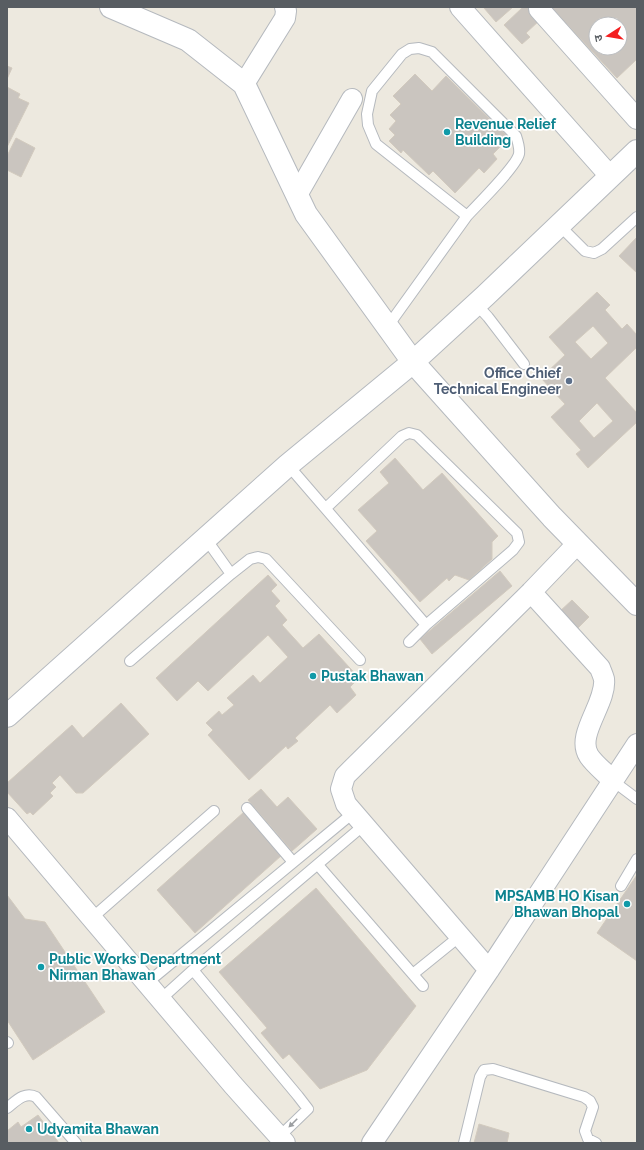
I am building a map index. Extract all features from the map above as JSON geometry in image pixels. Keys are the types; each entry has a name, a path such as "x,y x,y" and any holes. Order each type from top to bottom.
{"street":[{"path":"111,7 188,40 244,84 306,214 413,362 552,517 637,604"},
{"path":"244,84 285,18 285,7"},
{"path":"460,7 610,176"},
{"path":"539,9 637,119"},
{"path":"297,195 352,99"},
{"path":"7,716 288,465 413,362 637,151"},
{"path":"490,970 346,804 342,789 345,776 531,592 578,543"},
{"path":"531,592 600,668 604,680 602,692 586,738 586,748 589,756 613,781"},
{"path":"372,1143 490,970 637,744"},
{"path":"7,818 233,1085 282,1140"}],"lane":[{"path":"388,326 467,216 513,166 519,155 519,144 516,136 432,52 419,48 410,49 402,54 372,91 367,114 368,125 376,144 467,216"},
{"path":"559,225 585,251 594,253 602,249 637,217"},
{"path":"476,304 488,317 524,364"},
{"path":"326,508 402,436 410,433 417,435 517,533 519,542 513,550 426,625 409,642"},
{"path":"288,465 426,625"},
{"path":"206,539 231,574"},
{"path":"130,661 231,574 250,560 258,557 266,559 360,660"},
{"path":"613,781 637,799"},
{"path":"247,808 293,862"},
{"path":"92,918 214,812"},
{"path":"147,983 293,862 359,819"},
{"path":"161,999 318,864 359,819"},
{"path":"621,886 637,859"},
{"path":"318,864 423,986"},
{"path":"413,974 460,936"},
{"path":"193,970 308,1109 282,1140"},
{"path":"464,1143 480,1077 484,1070 493,1069 584,1097 590,1101 593,1107 585,1131 579,1143"},
{"path":"7,1108 24,1095 36,1096 76,1143"},
{"path":"585,1131 588,1139 596,1143"}],"building":[{"path":"513,7 496,22 484,8"},
{"path":"523,7 530,7 541,19 526,33 530,37 522,44 504,25"},
{"path":"551,7 637,7 637,59 617,78 597,56 628,56 628,16 588,16 588,47"},
{"path":"7,66 12,68 7,79"},
{"name":"Revenue Relief Building","path":"415,74 432,91 446,76 509,138 493,154 497,159 484,173 479,168 455,193 433,171 429,175 403,150 401,153 389,141 395,135 389,129 396,121 390,115 401,104 393,96"},
{"path":"7,87 20,94 18,98 29,103 7,147"},
{"path":"16,138 35,148 21,177 7,170 7,156"},
{"path":"637,237 637,273 619,256"},
{"path":"597,292 610,305 605,310 622,329 627,324 637,335 637,347 605,378 637,413 637,422 588,468 576,454 581,450 551,417 565,404 541,378 565,355 549,337","holes":["593,326 608,343 591,359 575,342","597,403 613,421 594,438 579,421"]},
{"path":"395,458 423,490 442,473 498,536 492,542 492,559 469,580 455,575 449,581 447,578 420,602 366,541 377,531 358,510 389,483 380,472"},
{"path":"500,571 512,586 432,654 420,639"},
{"name":"Pustak Bhawan","path":"268,575 277,585 271,591 280,601 275,606 287,620 282,625 303,648 319,634 359,678 350,687 356,695 337,713 330,705 295,738 298,741 288,749 286,746 249,780 208,735 213,730 206,723 219,711 222,715 234,705 227,698 253,675 260,683 288,657 268,635 208,691 198,681 177,701 156,678"},
{"path":"572,600 589,617 575,631 558,613"},
{"path":"121,703 149,734 83,793 76,793 60,775 52,783 56,787 50,793 53,796 33,815 30,812 27,814 7,792 7,783 72,725 83,738"},
{"path":"261,789 277,807 288,797 317,829 292,851 248,800"},
{"path":"244,812 282,855 195,933 157,890"},
{"name":"MPSAMB HO Kisan Bhawan Bhopal","path":"637,875 637,961 597,933"},
{"path":"316,888 416,1006 367,1070 320,1089 289,1054 283,1059 261,1033 267,1028 219,972"},
{"name":"Public Works Department Nirman Bhawan","path":"7,895 25,919 45,922 105,1012 33,1060 7,1020"},
{"name":"Udyamita Bhawan","path":"38,1115 59,1143 7,1143 7,1131 18,1122 21,1127"},
{"path":"479,1124 509,1133 507,1143 474,1143"}],"place":[{"name":"Revenue Relief Building","path":"447,132"},
{"name":"Office Chief Technical Engineer","path":"569,381"},
{"name":"Pustak Bhawan","path":"313,676"},
{"name":"MPSAMB HO Kisan Bhawan Bhopal","path":"627,904"},
{"name":"Public Works Department Nirman Bhawan","path":"41,967"},
{"name":"Udyamita Bhawan","path":"29,1129"}]}
